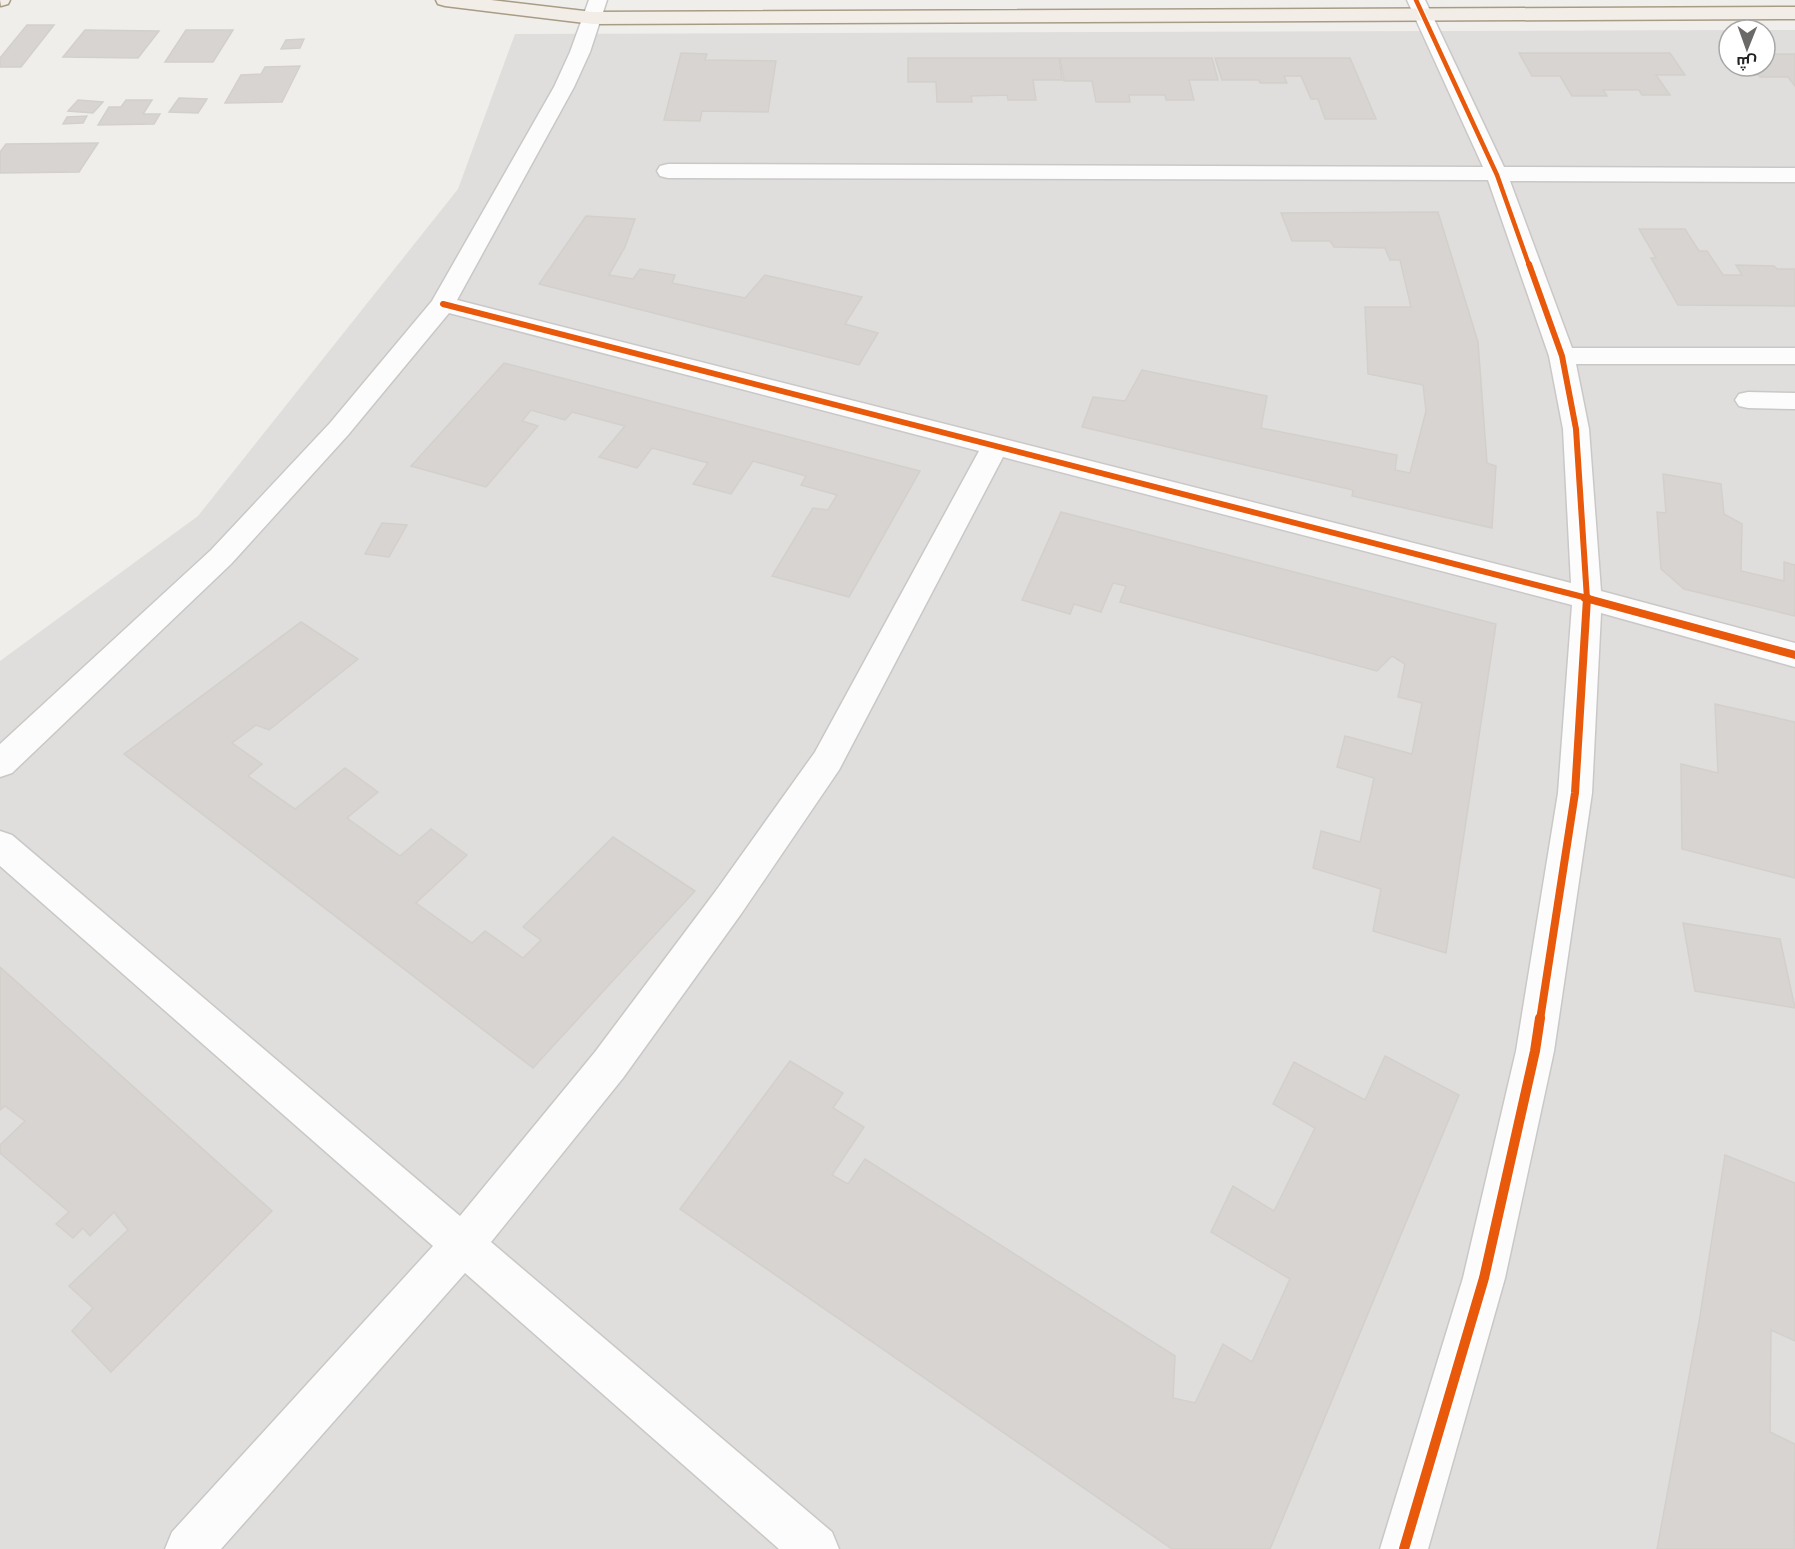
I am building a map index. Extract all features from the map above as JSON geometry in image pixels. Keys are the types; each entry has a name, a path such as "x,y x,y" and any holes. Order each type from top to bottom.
{"main road":[{"path":"445,0 595,9 1420,7 1795,13"}],"street":[{"path":"1404,1549 1484,1278 1535,1051 1575,793 1587,598 1576,429 1562,356 1497,175 1420,7"},
{"path":"0,764 221,557 339,429 443,304 564,87 595,9"},
{"path":"668,171 1795,175"},
{"path":"443,304 1587,598 1795,655"},
{"path":"1562,356 1795,356"},
{"path":"1748,400 1795,401"},
{"path":"189,1549 462,1245 609,1065 728,903 827,761 995,446"},
{"path":"0,845 815,1549"}],"shaded area":[{"path":"1717,30 1717,78 1777,78 1777,30 1795,30 1795,1549 0,1549 0,661 198,516 458,189 515,34"}],"building":[{"path":"27,25 54,25 21,67 0,67 0,58"},
{"path":"85,30 159,31 138,58 63,57"},
{"path":"186,30 233,30 213,62 165,62"},
{"path":"304,39 300,48 281,49 286,40"},
{"path":"681,53 707,54 705,60 776,61 768,112 702,111 700,121 664,120"},
{"path":"1519,53 1670,53 1685,75 1656,75 1670,95 1642,95 1639,90 1603,90 1607,96 1572,96 1560,76 1532,76"},
{"path":"1777,54 1795,54 1795,86 1788,77 1777,77"},
{"path":"908,58 1059,58 1062,80 1033,80 1036,100 1008,100 1007,95 971,96 972,102 937,102 936,82 908,82"},
{"path":"1060,58 1212,58 1218,80 1189,80 1194,100 1166,100 1165,95 1129,95 1130,102 1096,102 1092,81 1064,81"},
{"path":"1215,58 1350,58 1376,119 1325,119 1318,99 1311,99 1301,76 1284,76 1287,83 1222,80"},
{"path":"300,66 282,102 225,103 241,75 261,74 265,67"},
{"path":"179,98 207,99 198,113 169,112"},
{"path":"78,100 103,102 93,113 68,111"},
{"path":"126,100 152,100 143,114 160,114 154,124 98,125 109,107 121,107"},
{"path":"87,116 83,123 63,124 67,117"},
{"path":"98,143 79,172 0,173 0,152 6,144"},
{"path":"1438,212 1478,342 1487,463 1496,466 1492,528 1352,496 1353,490 1082,427 1093,397 1125,401 1142,370 1267,396 1261,428 1397,455 1395,470 1410,473 1426,411 1423,385 1368,374 1365,307 1411,307 1400,260 1390,260 1385,248 1334,247 1330,241 1292,241 1281,213"},
{"path":"586,216 635,219 625,247 609,275 633,279 640,269 675,275 672,283 745,298 765,275 862,297 845,324 878,333 859,365 539,284"},
{"path":"1639,229 1685,229 1699,251 1707,251 1723,275 1742,275 1736,265 1795,269 1795,306 1678,305 1651,258 1656,258"},
{"path":"504,363 920,471 849,597 772,576 813,508 828,510 837,495 801,485 806,476 753,461 731,494 693,484 708,463 652,448 637,468 599,457 625,426 572,412 565,420 531,410 522,421 538,426 486,487 411,466"},
{"path":"1663,474 1721,484 1724,514 1742,524 1741,571 1784,581 1784,562 1795,565 1795,616 1684,589 1661,569 1657,512 1666,513"},
{"path":"1061,512 1496,624 1446,953 1373,931 1381,889 1313,868 1321,831 1360,842 1374,778 1337,767 1345,736 1412,754 1422,703 1398,697 1405,664 1392,656 1377,671 1120,602 1126,586 1113,583 1101,612 1074,604 1070,614 1022,600"},
{"path":"382,523 407,525 389,557 365,554"},
{"path":"301,622 358,659 269,730 256,725 232,743 262,764 248,776 295,809 345,768 378,792 347,818 400,856 431,829 467,855 416,903 472,943 485,931 523,958 541,940 523,927 613,837 695,891 533,1068 124,754"},
{"path":"1715,704 1795,722 1795,878 1682,849 1681,764 1718,773"},
{"path":"1683,923 1780,939 1795,1008 1695,991"},
{"path":"0,967 272,1211 111,1372 72,1331 93,1308 69,1286 128,1230 114,1212 90,1236 83,1228 73,1238 56,1224 69,1212 0,1153 0,1145 25,1121 5,1106 0,1110"},
{"path":"1385,1056 1459,1095 1270,1549 1172,1549 680,1209 790,1061 843,1093 833,1108 864,1127 832,1175 848,1184 865,1159 1175,1356 1173,1398 1195,1403 1223,1344 1252,1362 1290,1279 1211,1232 1233,1186 1274,1211 1315,1128 1273,1104 1294,1062 1365,1100"},
{"path":"1725,1155 1795,1183 1795,1341 1771,1330 1770,1432 1795,1444 1794,1549 1657,1549 1699,1322"}],"cycle path":[{"path":"1404,1549 1484,1278 1535,1051 1575,793 1587,598 1576,429 1562,356 1497,175 1416,0"},
{"path":"443,304 1587,598 1795,655"}]}
